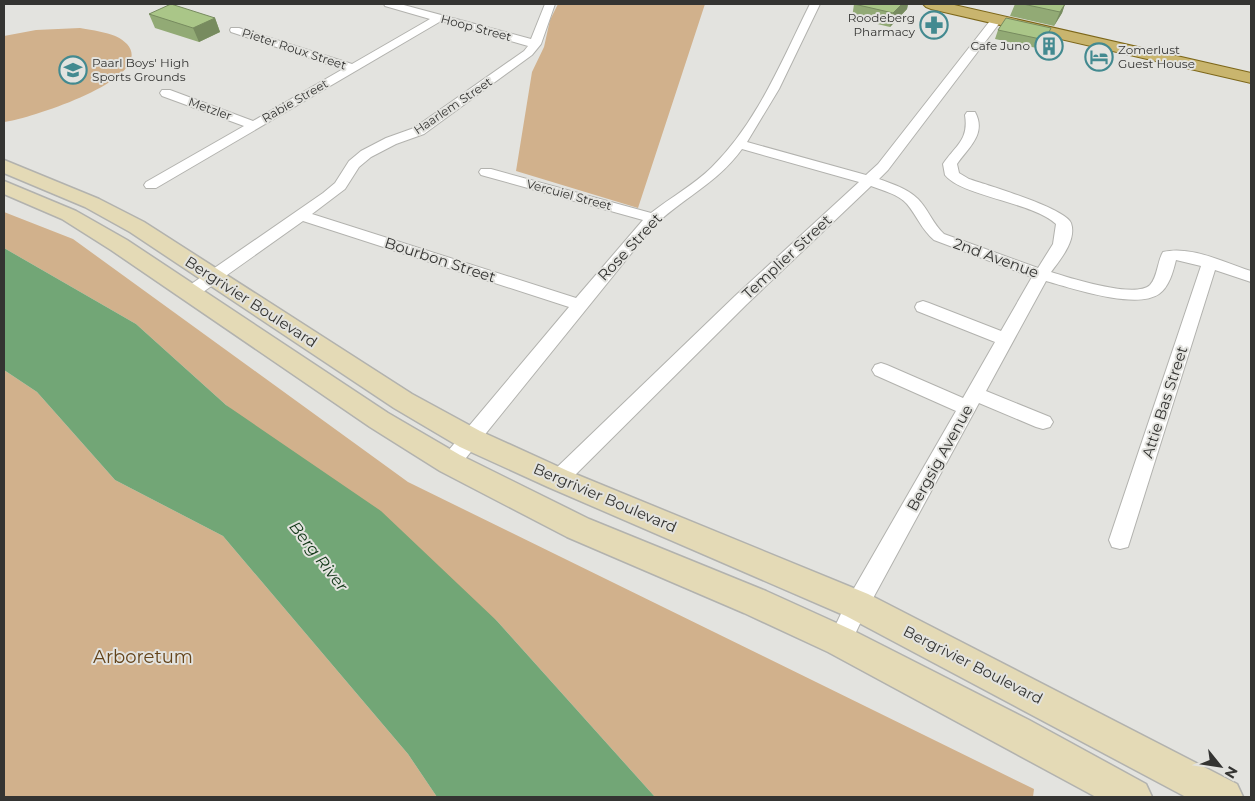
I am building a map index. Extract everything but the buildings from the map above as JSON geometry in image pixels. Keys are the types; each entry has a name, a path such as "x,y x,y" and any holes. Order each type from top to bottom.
{"main road":[{"path":"931,4 993,16 1251,78"}],"street":[{"name":"Hoop Street","path":"389,4 535,44"},
{"name":"Haarlem Street","path":"190,293 214,278 340,186 354,164 366,154 390,141 419,131 516,63 535,44 550,4"},
{"name":"Rose Street","path":"450,463 653,218 701,185 720,167 760,113 778,82 816,4"},
{"name":"Templier Street","path":"558,479 741,300 869,180 897,150 993,16"},
{"name":"Rabie Street","path":"151,185 439,18"},
{"name":"Pieter Roux Street","path":"235,30 353,68"},
{"name":"Metzler","path":"166,93 253,125"},
{"path":"971,115 974,133 969,142 954,157 950,164 952,175 964,182 1046,211 1060,218 1063,224 1063,236 1056,254 1042,276"},
{"name":"2nd Avenue","path":"738,144 869,180 902,193 913,202 939,237 1042,276 1132,295 1149,293 1159,286 1169,256 1181,254 1251,277"},
{"name":"Bergrivier Boulevard","path":"4,166 66,192 130,223 403,401 470,439 558,479 858,605 1224,797"},
{"name":"Vercuiel Street","path":"486,172 653,218"},
{"name":"Bergrivier Boulevard","path":"4,187 69,215 119,245 379,420 450,463 578,528 755,602 840,641 1016,733 1133,797"},
{"name":"Bourbon Street","path":"301,215 579,305"},
{"name":"Attie Bas Street","path":"1120,540 1209,264"},
{"name":"Bergsig Avenue","path":"840,641 858,605 1042,276"},
{"path":"923,307 1006,340"},
{"path":"881,370 972,401 1043,422"}],"green space":[{"path":"558,4 705,4 638,208 516,171 532,72 544,47 550,20"},
{"path":"80,28 111,34 127,44 131,57 124,71 107,84 60,106 17,120 4,122 4,36 36,30"},
{"path":"4,212 73,239 408,482 1034,789 1033,797 655,797 497,621 226,405 136,324 4,248"},
{"name":"Arboretum","path":"4,370 37,392 115,480 223,536 408,754 437,797 4,797"}],"water":[{"name":"Berg River","path":"4,248 136,324 226,405 381,511 497,621 655,797 437,797 408,754 223,536 115,480 37,392 4,370"}],"place":[{"name":"Roodeberg Pharmacy","path":"934,25"},
{"name":"Cafe Juno","path":"1049,46"},
{"name":"Zomerlust Guest House","path":"1099,57"},
{"name":"Paarl Boys' High Sports Grounds","path":"73,70"}]}
